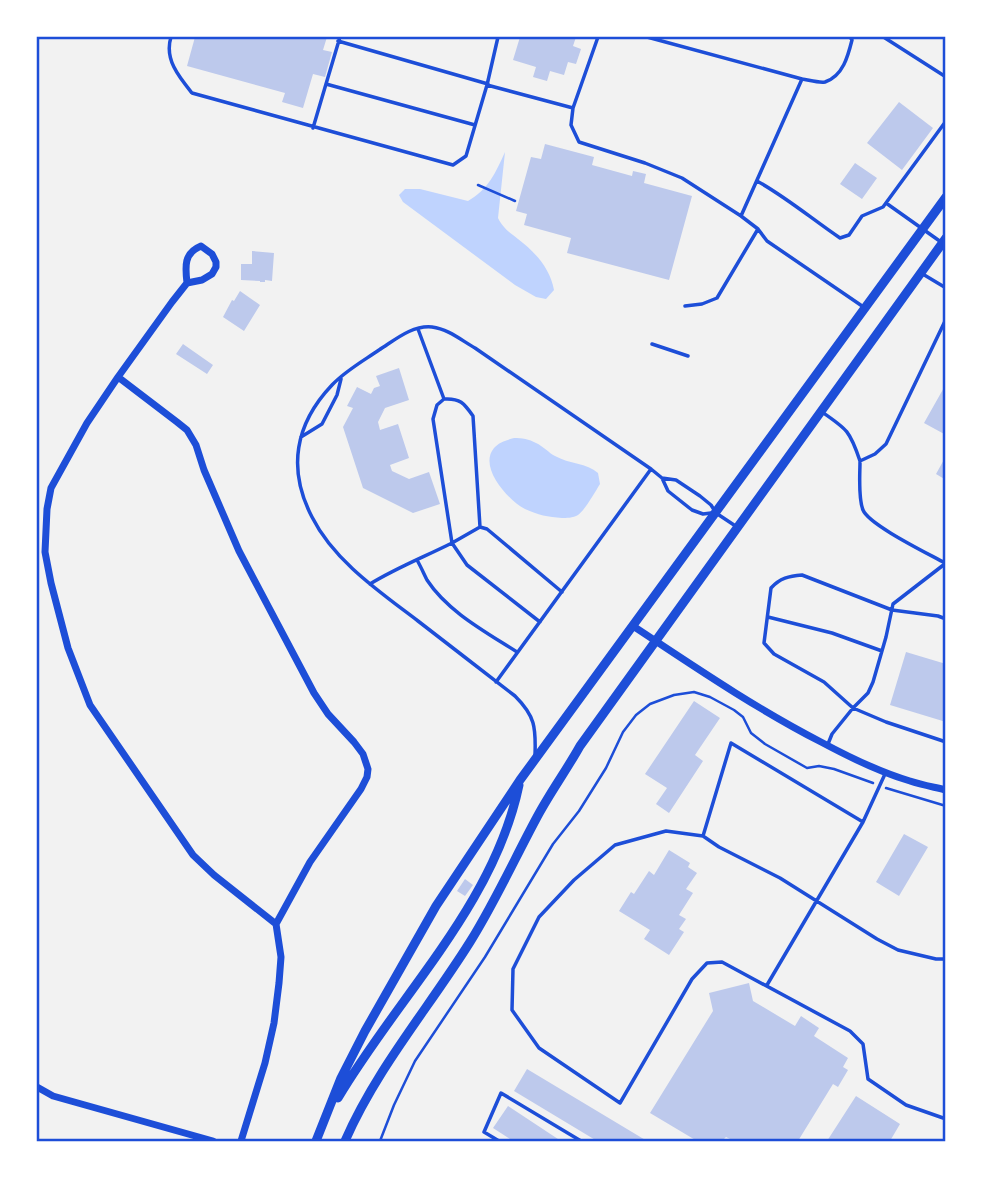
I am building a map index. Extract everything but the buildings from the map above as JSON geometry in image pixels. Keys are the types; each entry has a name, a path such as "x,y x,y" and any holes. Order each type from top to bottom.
{"street":[{"path":"316,1141 341,1078 365,1031 436,906 520,780 946,197"},
{"path":"345,1141 379,1076 494,903 535,820 580,746 944,241"},
{"path":"187,283 188,254 201,246 212,254 216,267 208,277 187,283 87,423 51,488 45,552 68,648 90,705 193,855 276,924"},
{"path":"118,377 177,422 192,438 239,551 269,609 314,693 328,714 363,754 368,769 361,789 310,862 276,924 281,957 274,1023 265,1063 241,1141"},
{"path":"633,626 752,704 827,745 908,781 946,790"},
{"path":"326,1119 357,1067 475,895 503,840 520,780"},
{"path":"37,1087 53,1096 214,1141"}],"lane":[{"path":"171,37 168,45 173,69 192,93 453,165 466,156 498,37"},
{"path":"598,37 573,107 571,125 579,142 682,178 741,216 758,229 767,241 865,309"},
{"path":"647,37 802,79 823,82 836,75 847,60 852,40 850,37"},
{"path":"885,38 946,78"},
{"path":"313,128 339,39 487,85 573,107"},
{"path":"741,216 802,79"},
{"path":"326,84 475,125"},
{"path":"757,181 780,194 840,238 849,235 862,216 883,207 946,121"},
{"path":"886,203 944,241"},
{"path":"685,306 702,304 717,298 758,229"},
{"path":"922,273 946,288"},
{"path":"860,461 875,454 886,444 946,319"},
{"path":"534,760 536,732 526,707 370,584 333,549 312,519 300,489 296,457 302,431 315,407 341,377 404,334 418,328 431,327 446,331 475,348 651,469 662,478 668,491 692,510 703,514 716,513"},
{"path":"418,328 444,399"},
{"path":"652,344 688,356"},
{"path":"301,437 322,424 337,395 341,377"},
{"path":"480,527 473,416 465,405 454,398 444,399 437,405 433,419 452,543 467,565 540,622"},
{"path":"822,412 849,433 860,461 862,508 867,517 912,546 946,563 893,604 868,694 832,734 827,745"},
{"path":"496,682 651,469"},
{"path":"662,478 676,480 738,528"},
{"path":"370,584 480,527 487,529 562,592"},
{"path":"417,560 428,581 447,603 517,653"},
{"path":"946,619 892,610 802,575 788,576 771,588 764,643 774,654 824,682 853,708 886,722 946,741"},
{"path":"768,617 832,633 882,651"},
{"path":"703,836 731,743 863,822"},
{"path":"767,985 863,822 886,772"},
{"path":"946,959 898,950 780,878 703,836 666,831 615,845 574,880 539,917 513,970 512,1010 539,1048 620,1103 692,979 706,963 722,962 850,1031 863,1044 868,1079 906,1105 946,1119"},
{"path":"499,1141 484,1132 501,1093 581,1141"}],"path":[{"path":"478,185 515,201"},
{"path":"380,1141 415,1061 485,957 553,844 592,791 623,732 636,715 650,704 674,695 694,692 710,697 743,717 751,733 765,744 807,768 818,766 834,769 946,806"}],"water":[{"path":"505,152 498,218 504,227 541,261 554,290 546,299 536,297 515,285 403,202 399,195 405,189 420,189 468,201 486,186"},
{"path":"514,438 539,444 560,459 589,467 598,473 600,484 578,515 562,518 534,513 518,505 504,491 492,473 490,456 498,444"}]}
